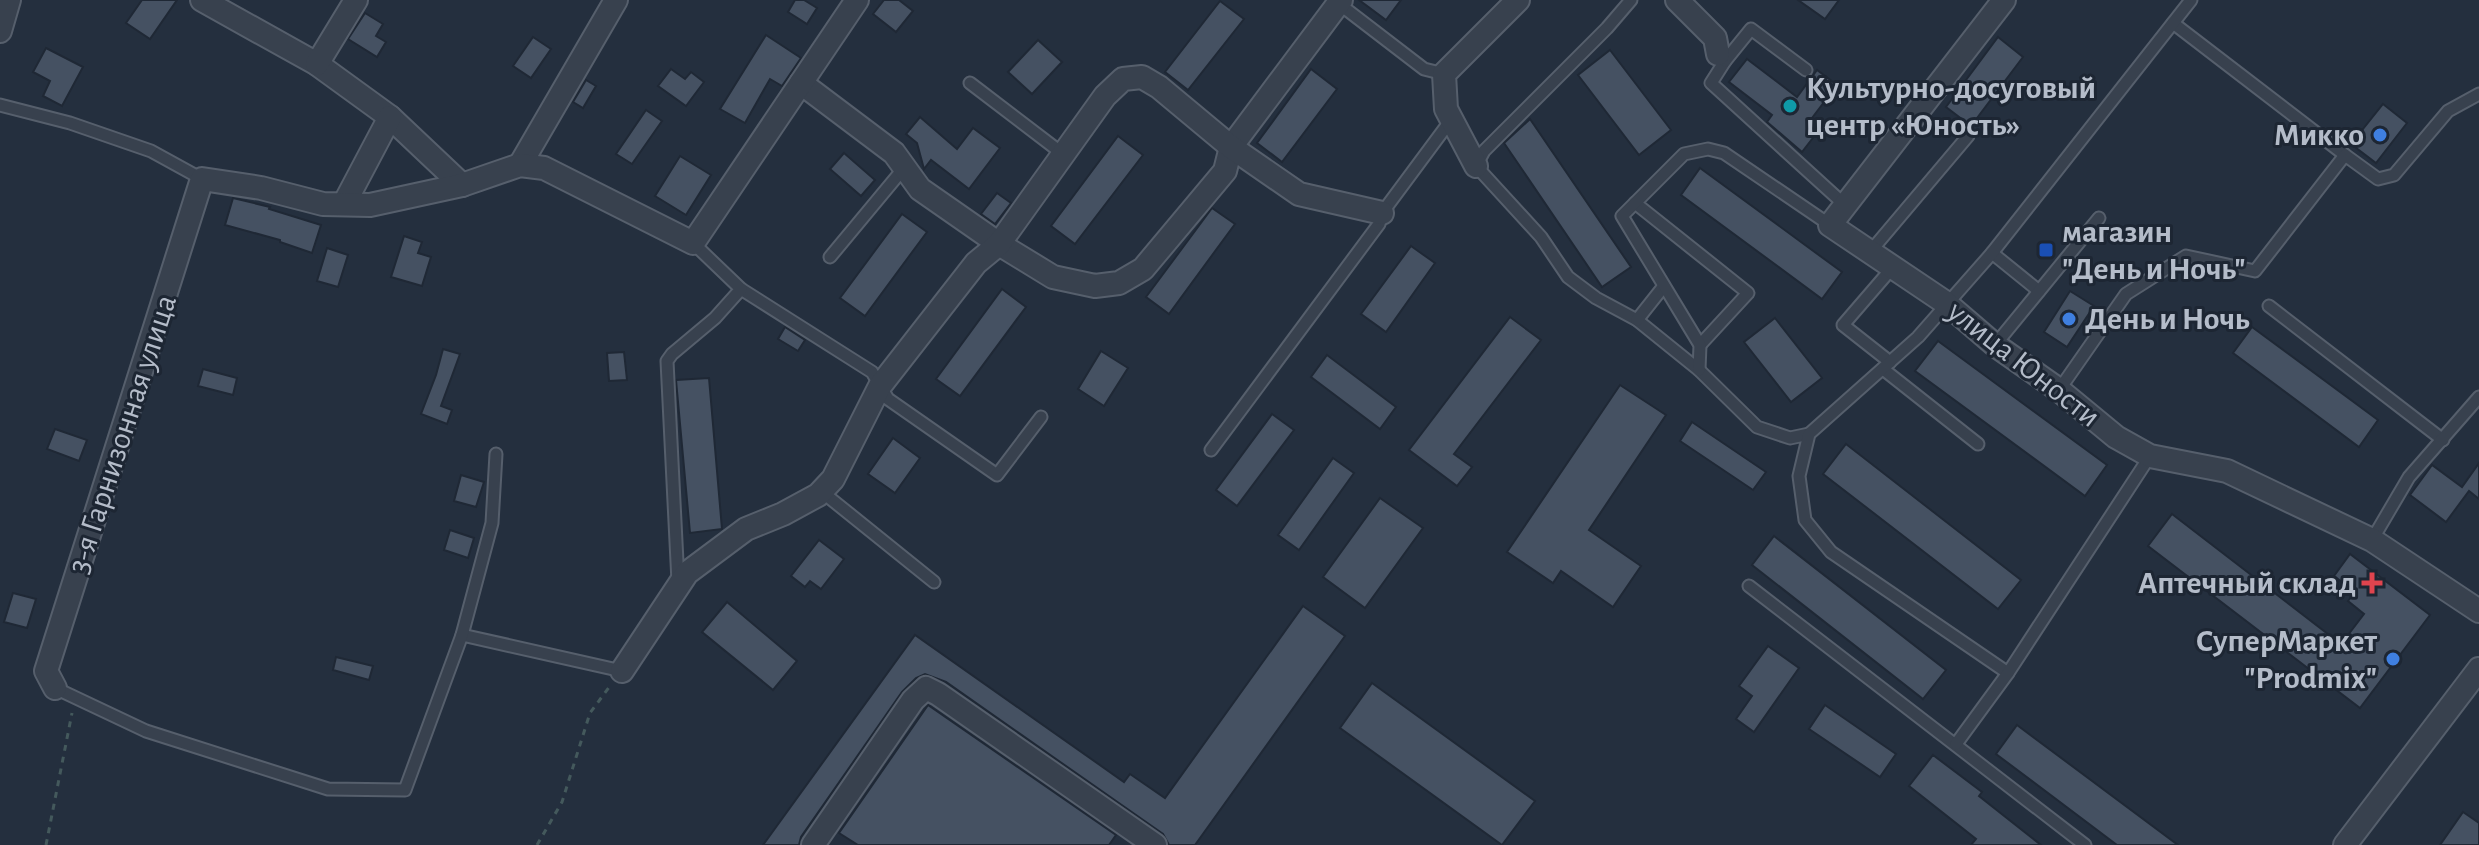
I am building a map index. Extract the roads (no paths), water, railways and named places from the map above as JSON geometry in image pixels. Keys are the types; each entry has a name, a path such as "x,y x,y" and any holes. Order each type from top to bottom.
{"street":[{"path":"0,31 9,0"},
{"path":"202,0 317,64 390,117 462,185"},
{"path":"317,64 356,0"},
{"path":"520,165 616,0"},
{"path":"202,179 261,188 323,204 370,205 462,185 520,165 544,168 693,243 857,0"},
{"path":"1476,166 1446,109 1444,74 1518,0"},
{"path":"1677,0 1715,38 1722,58"},
{"path":"1830,225 2004,0"},
{"path":"801,83 894,153 920,189 999,244 1053,277 1095,286 1119,283 1143,269 1225,171 1231,147 1339,2"},
{"path":"622,671 687,573 746,529 783,514 821,491 833,479 880,386 976,263 999,244 1105,96 1123,79 1142,77 1159,87 1231,147 1299,194 1382,213"},
{"path":"344,204 390,117"},
{"name":"3-я Гарнизонная улица","path":"65,693 46,671 202,179"},
{"name":"улица Юности","path":"1830,225 1946,303 1995,345 2059,390 2116,437 2150,456 2227,471 2372,540 2479,611"},
{"path":"2345,845 2479,669"},
{"path":"813,845 913,700 926,688 1155,845"}],"lane":[{"path":"1631,0 1484,151 1476,166 1541,237 1568,277 1596,298 1637,320 1699,370 1757,427 1790,438 1809,434 1918,337 1992,253 2191,0"},
{"path":"1339,2 1424,69 1444,74"},
{"path":"2173,23 2378,179 2394,175 2448,111 2479,94"},
{"path":"1806,70 1751,29 1722,58 1711,83 1845,205"},
{"path":"970,83 1063,154"},
{"path":"0,105 70,123 151,151 202,179"},
{"path":"1211,450 1379,224 1382,213 1452,119"},
{"path":"1870,252 1968,136"},
{"path":"1699,370 1700,345 1622,216 1684,154 1708,149 1724,153 1830,225"},
{"path":"2059,390 2126,294 2186,256 2255,271 2345,155"},
{"path":"830,257 904,168"},
{"path":"1635,203 1748,293 1700,345"},
{"path":"1995,345 2099,218"},
{"path":"693,243 741,289 872,372 888,399 997,475 1041,417"},
{"path":"1992,253 2039,291"},
{"path":"1893,267 1843,325 1978,444"},
{"path":"1637,320 1664,286"},
{"path":"678,587 667,361 715,318 741,289"},
{"path":"2269,306 2443,440"},
{"path":"2372,540 2409,477 2479,397"},
{"path":"1809,434 1799,476 1805,520 1831,552 2008,673"},
{"path":"65,693 146,731 328,789 405,790 462,635 492,523 496,454"},
{"path":"1956,744 2008,673 2150,456"},
{"path":"821,491 934,582"},
{"path":"1749,586 2085,845"},
{"path":"462,635 622,671"}],"place":[{"name":"Культурно-досуговый центр «Юность»","path":"1790,106"},
{"name":"Микко","path":"2380,135"},
{"name":"магазин \"День и Ночь\"","path":"2046,250"},
{"name":"День и Ночь","path":"2069,319"},
{"name":"Аптечный склад","path":"2372,583"},
{"name":"СуперМаркет \"Prodmix\"","path":"2393,659"}]}
